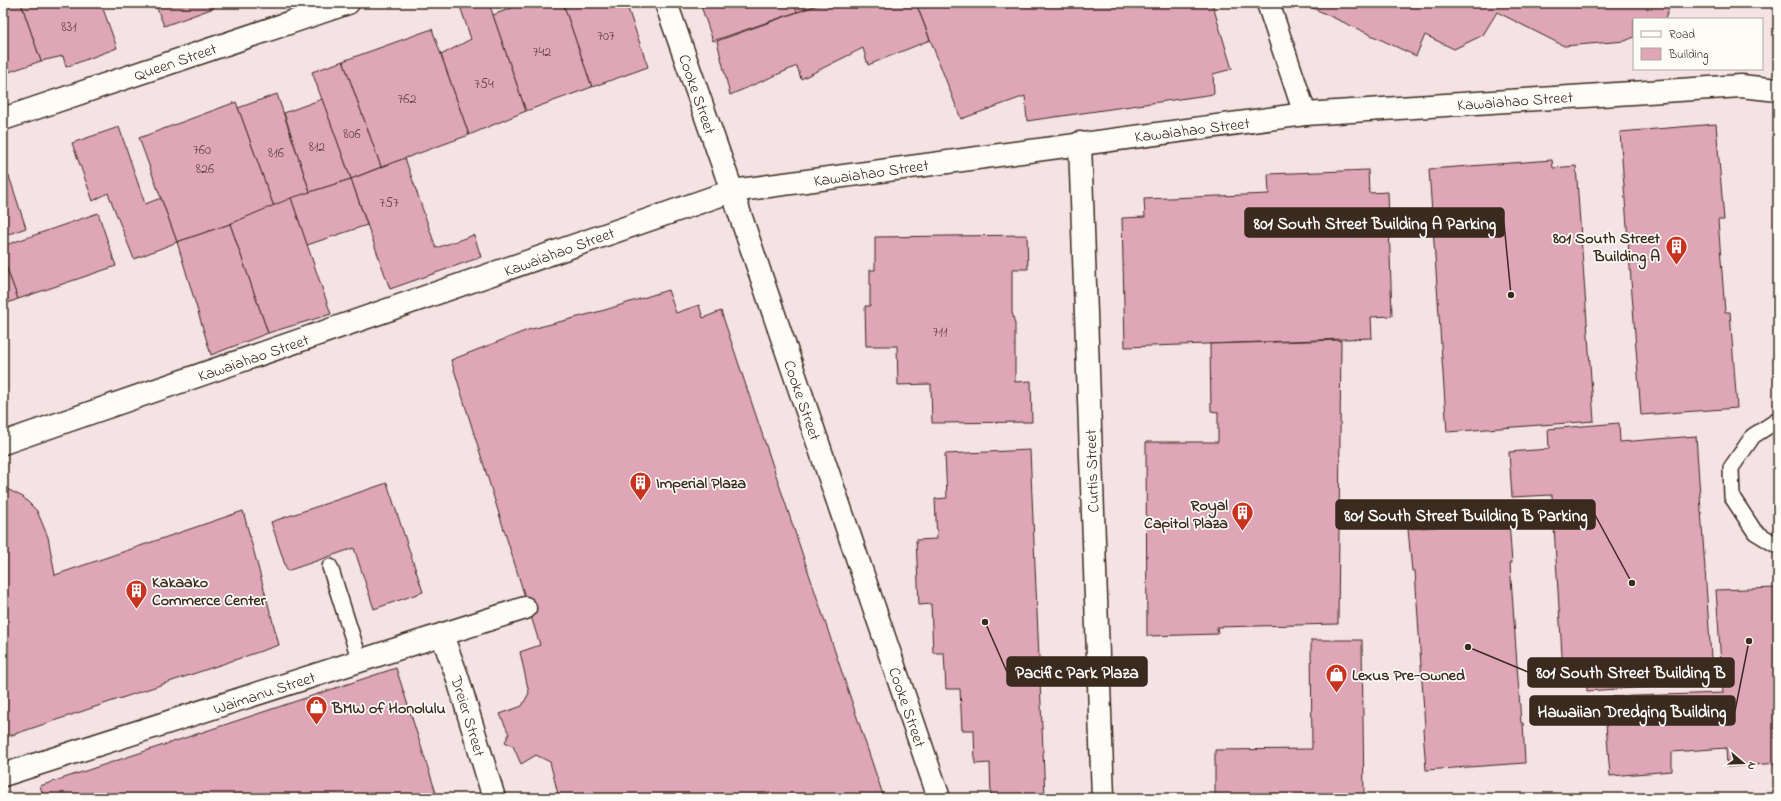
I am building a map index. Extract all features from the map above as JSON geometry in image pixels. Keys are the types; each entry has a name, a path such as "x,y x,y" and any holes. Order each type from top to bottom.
{"street":[{"name":"Queen Street","path":"3,119 348,3"},
{"name":"Cooke Street","path":"666,3 732,191 939,798"},
{"path":"1268,3 1305,114"},
{"name":"Kawaiahao Street","path":"3,443 732,191 1080,143 1305,114 1741,86 1778,90"},
{"name":"Curtis Street","path":"1080,143 1085,313 1104,798"},
{"name":"Waimanu Street","path":"3,775 525,608"},
{"name":"Dreier Street","path":"442,635 457,676 494,798"}],"lane":[{"path":"1778,420 1753,436 1731,468 1732,496 1755,532 1778,546"},
{"path":"330,567 360,661"}],"building":[{"path":"3,3 21,3 41,61 3,74"},
{"path":"21,3 101,3 117,48 66,67 63,56 41,61"},
{"path":"155,3 212,3 214,8 164,26"},
{"path":"459,3 489,3 526,111 469,135 441,55 471,39"},
{"path":"525,3 563,3 592,87 526,111 493,15"},
{"path":"563,3 626,3 648,67 592,87"},
{"path":"700,3 794,3 797,12 713,41"},
{"path":"794,3 823,3 797,12"},
{"path":"823,3 916,3 930,40 868,65 863,48 801,79 797,66 730,95 717,41"},
{"path":"916,3 1212,3 1232,69 1213,74 1214,94 1027,121 1025,96 961,119"},
{"path":"1302,3 1671,3 1665,18 1633,18 1633,37 1625,41 1564,46 1497,12 1483,35 1454,49 1425,35 1416,56"},
{"path":"432,29 469,135 381,167 343,61"},
{"path":"343,61 381,167 351,179 312,72"},
{"path":"277,94 310,192 274,207 238,108"},
{"path":"322,99 351,179 310,192 284,113"},
{"path":"236,102 274,207 177,242 139,138"},
{"name":"801 South Street Building A","path":"1716,124 1724,220 1718,220 1725,312 1730,312 1737,408 1641,415 1620,132"},
{"path":"119,127 145,204 161,198 177,242 134,259 108,193 93,201 72,143"},
{"path":"405,158 436,248 474,235 481,257 390,289 351,179"},
{"path":"1552,160 1553,168 1576,166 1594,421 1447,432 1429,169"},
{"path":"1368,170 1369,193 1388,192 1392,316 1371,317 1372,338 1125,347 1122,218 1145,217 1144,199 1269,194 1268,174"},
{"path":"9,176 26,228 3,236 3,178"},
{"path":"351,179 367,225 307,245 291,198"},
{"path":"291,198 331,314 268,333 230,224"},
{"path":"98,213 116,266 18,299 3,258 3,246"},
{"path":"230,224 268,333 211,355 177,242"},
{"path":"1027,235 1028,269 1012,269 1012,312 1015,324 1015,382 1031,381 1032,422 932,423 931,384 898,385 897,346 866,346 865,306 870,306 870,270 875,270 875,237"},
{"path":"3,258 18,299 3,305"},
{"name":"Imperial Plaza","path":"668,290 676,313 699,305 703,318 721,311 884,798 587,798 588,795 577,798 559,798 550,762 536,755 521,764 513,746 505,742 509,734 500,714 522,706 529,693 520,652 540,645 451,360 528,330 605,310"},
{"name":"Royal Capitol Plaza","path":"1341,340 1338,624 1217,627 1218,634 1147,636 1146,442 1218,442 1218,412 1211,411 1210,344"},
{"path":"1619,423 1620,442 1696,436 1712,673 1689,674 1689,684 1587,691 1586,669 1563,671 1552,495 1512,497 1509,452 1549,449 1548,429"},
{"path":"1030,450 1045,796 991,798 990,763 975,764 974,730 962,730 960,689 946,689 944,653 933,653 931,604 919,605 916,540 937,539 935,499 947,498 945,454"},
{"path":"387,483 423,592 374,609 354,548 287,571 271,522"},
{"name":"Kakaako Commerce Center","path":"3,487 23,497 37,511 48,537 55,575 243,511 279,645 3,738"},
{"path":"1509,521 1512,563 1510,563 1525,763 1426,770 1423,729 1425,728 1415,571 1412,571 1408,529"},
{"path":"1778,588 1778,763 1727,767 1726,748 1672,752 1672,771 1610,776 1604,697 1723,693 1716,590"},
{"name":"Lexus Pre-Owned","path":"1311,640 1362,640 1364,798 1215,798 1215,750 1312,749"},
{"name":"BMW of Honolulu","path":"396,668 436,793 423,798 44,798 40,786"}],"place":[{"name":"801 South Street Building A","path":"1676,266"},
{"name":"801 South Street Building A Parking","path":"1511,295"},
{"name":"Imperial Plaza","path":"640,502"},
{"name":"Royal Capitol Plaza","path":"1243,532"},
{"name":"801 South Street Building B Parking","path":"1632,583"},
{"name":"Kakaako Commerce Center","path":"136,610"},
{"name":"Pacific Park Plaza","path":"985,622"},
{"name":"Hawaiian Dredging Building","path":"1749,641"},
{"name":"801 South Street Building B","path":"1468,647"},
{"name":"Lexus Pre-Owned","path":"1337,694"},
{"name":"BMW of Honolulu","path":"316,726"}]}
